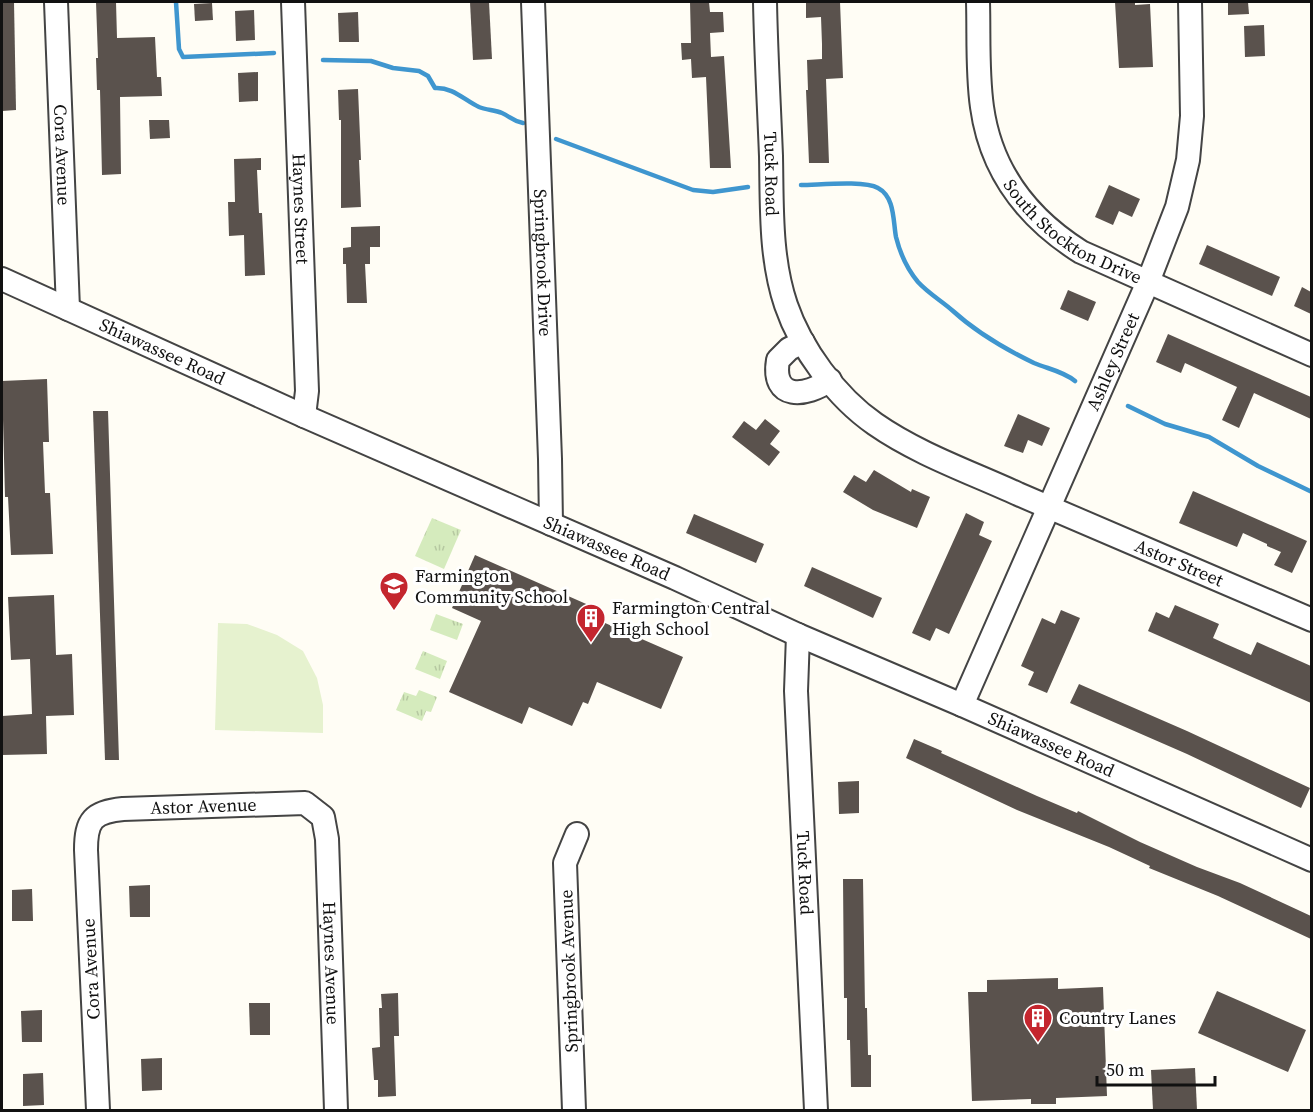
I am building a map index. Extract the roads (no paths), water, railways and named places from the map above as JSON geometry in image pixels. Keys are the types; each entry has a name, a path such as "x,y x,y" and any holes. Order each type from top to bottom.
{"street":[{"name":"Cora Avenue","path":"56,2 68,309"},
{"name":"Haynes Street","path":"293,2 307,391 304,416"},
{"name":"Springbrook Drive","path":"533,2 551,524"},
{"name":"Tuck Road","path":"765,2 774,249 778,277 786,305 803,342 819,367 847,400 873,423 922,451 1048,507"},
{"name":"South Stockton Drive","path":"978,2 982,107 989,140 1010,185 1031,213 1053,234 1081,252 1311,355"},
{"name":"Ashley Street","path":"962,705 1148,282 1177,207 1188,160 1193,94 1190,2"},
{"name":"Shiawassee Road","path":"2,279 304,416 1311,860"},
{"path":"803,342 789,349 778,360 778,378 782,386 791,392 802,393 830,380"},
{"name":"Astor Street","path":"1048,507 1311,620"},
{"name":"Tuck Road","path":"798,635 797,714 816,1110"},
{"name":"Astor Avenue","path":"88,828 98,814 123,809 305,803 323,817"},
{"name":"Haynes Avenue","path":"323,817 327,839 336,1110"},
{"name":"Cora Avenue","path":"88,828 86,850 98,1110"},
{"name":"Springbrook Avenue","path":"574,1110 565,863 577,834"}],"waterway":[{"path":"176,2 179,49 183,57 274,53"},
{"path":"323,60 371,61 393,68 419,71 428,76 435,88 453,92 479,107 505,114 523,123"},
{"path":"556,139 693,190 713,192 748,187"},
{"path":"801,185 862,184 884,192 890,203 902,255 922,286 992,340 1034,363 1060,372 1075,381"},
{"path":"1128,406 1165,424 1209,437 1258,466 1312,492"}],"place":[{"name":"Farmington Community School","path":"394,612"},
{"name":"Farmington Central High School","path":"591,644"},
{"name":"Country Lanes","path":"1038,1044"}]}
